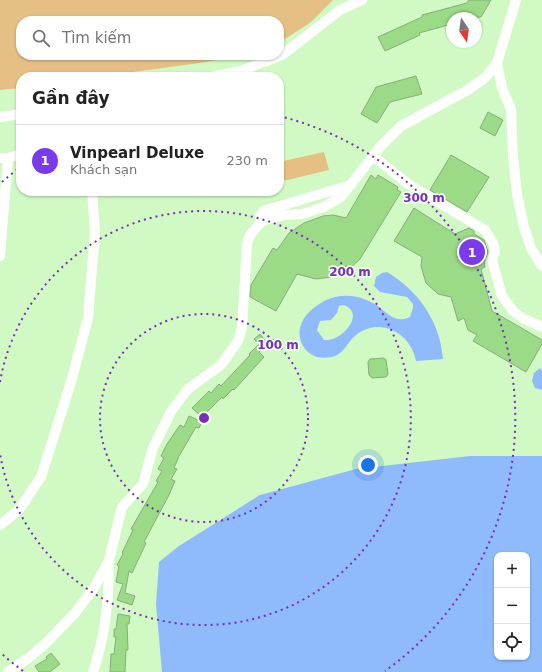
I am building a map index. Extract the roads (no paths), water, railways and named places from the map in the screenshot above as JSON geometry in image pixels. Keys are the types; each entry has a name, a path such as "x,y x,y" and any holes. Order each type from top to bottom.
{"street":[{"path":"284,54 340,10 362,0"},
{"path":"93,672 100,653 109,599 109,560 122,507 143,484 152,448 172,410 188,389 221,365 238,341 242,328 247,244 250,236 261,223 274,218 302,214 324,207 340,197 380,147 401,126 466,91 485,78 497,63 516,0"},
{"path":"236,72 271,60"},
{"path":"497,63 502,88 511,109 512,157 517,194 524,227 531,248 542,266"},
{"path":"0,117 16,115"},
{"path":"0,256 4,158 16,155"},
{"path":"373,156 408,184 485,230 493,243 494,251 492,260 497,281 506,301 514,312 524,319 542,327"},
{"path":"261,223 260,216 263,211 351,185"},
{"path":"0,525 19,510 41,477 71,382 88,318 95,232 92,196"},
{"path":"8,672 30,657 75,613 94,588 109,560"}],"water":[{"path":"387,272 409,288 426,309 437,332 443,359 416,361 413,351 401,336 394,331 375,327 356,335 341,352 335,356 326,358 317,357 308,352 300,340 300,330 303,320 315,307 335,297 359,297 378,306 394,318 404,319 410,317 413,304 407,297 380,292 374,286 376,277","holes":["343,305 350,308 353,313 350,326 339,336 324,340 317,330 320,321 331,320 337,313 339,306"]},
{"path":"540,368 542,371 542,390 535,388 532,381 534,373"},
{"path":"470,456 542,456 542,672 162,672 156,604 159,562 179,546 260,495 356,469"}],"place":[{"name":"Vinpearl Deluxe","path":"472,252"}]}
